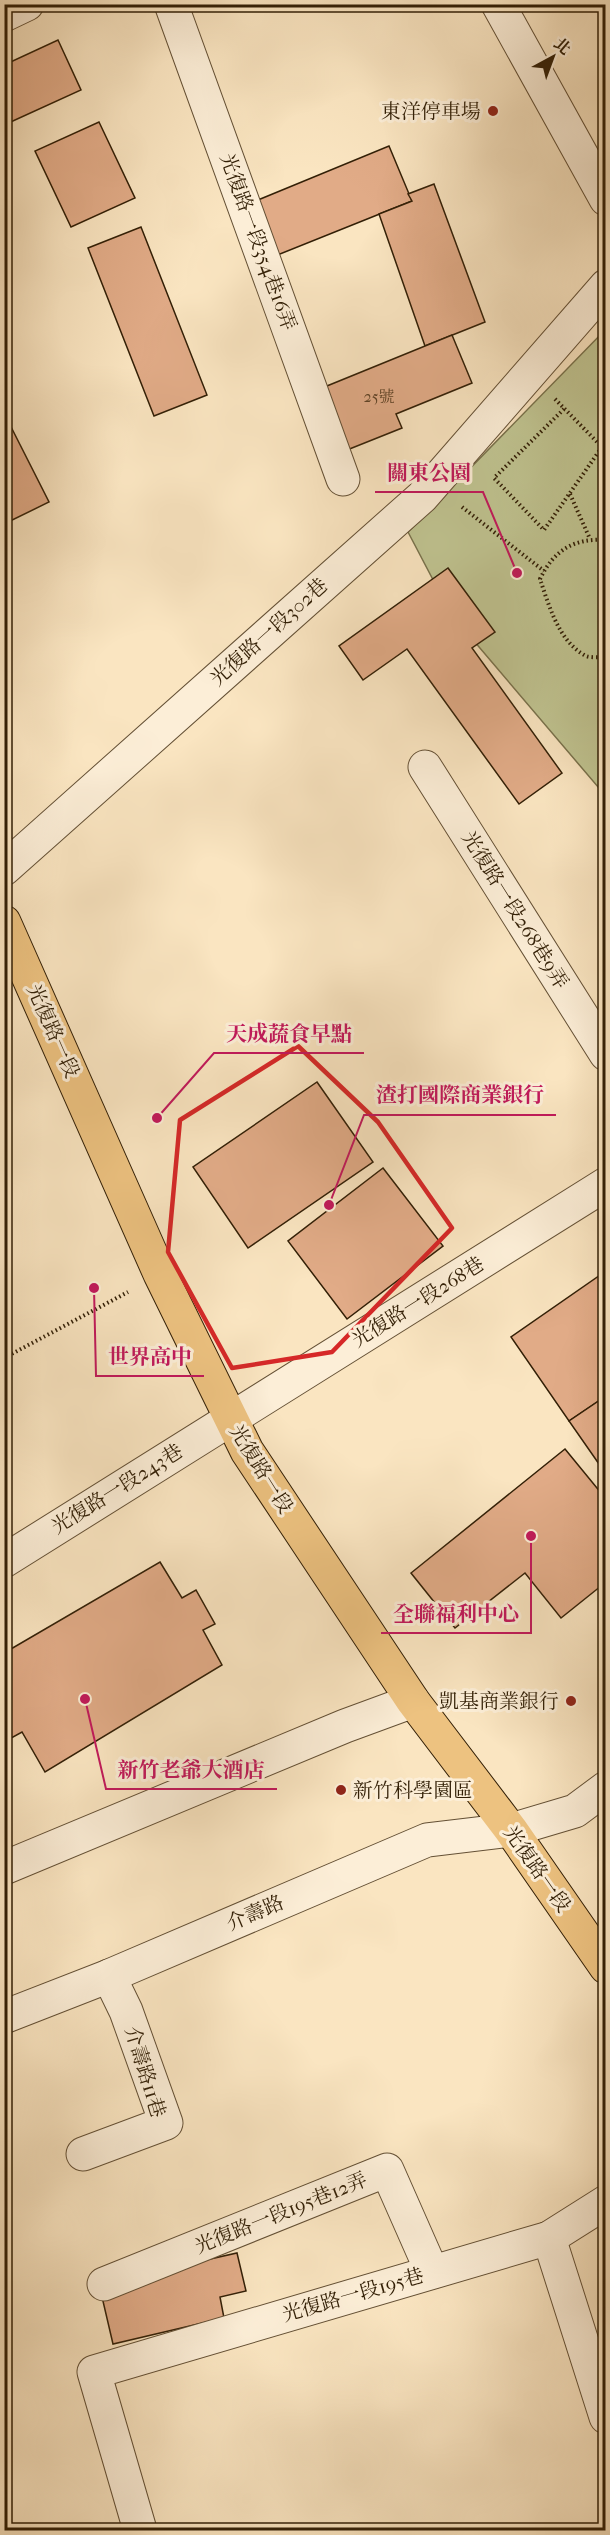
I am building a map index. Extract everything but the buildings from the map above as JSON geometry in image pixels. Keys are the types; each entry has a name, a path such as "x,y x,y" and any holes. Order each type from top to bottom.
{"main road":[{"name":"光復路一段","path":"4,922 160,1274 247,1451 413,1701 511,1830 606,1967"}],"street":[{"path":"4,15 27,4"},
{"name":"光復路一段354巷16弄","path":"171,4 343,479"},
{"path":"498,4 606,199"},
{"name":"光復路一段302巷","path":"4,869 422,497 606,286"},
{"name":"光復路一段268巷9弄","path":"425,767 606,1054"},
{"name":"光復路一段268巷","path":"229,1418 269,1397 606,1184"},
{"name":"光復路一段243巷","path":"4,1561 229,1418"},
{"path":"4,1868 345,1726 413,1701"},
{"name":"介壽路","path":"4,2017 109,1976 426,1840 511,1830 575,1811 606,1788"},
{"name":"介壽路11巷","path":"83,2154 165,2123 126,2011 109,1976"},
{"name":"光復路一段195巷12弄","path":"105,2284 387,2170 432,2272"},
{"name":"光復路一段195巷","path":"140,2530 94,2372 549,2238 606,2202"},
{"path":"549,2238 606,2417"}],"path":[{"path":"553,397 602,447 544,530 494,478 564,409"},
{"path":"570,493 591,539"},
{"path":"461,506 544,571"},
{"path":"606,540 591,539 570,545 550,560 540,579 547,602 563,636 587,657 606,657"},
{"path":"4,1358 160,1274"}],"highlighted area":[{"path":"298,1046 378,1122 452,1228 332,1352 232,1368 168,1252 180,1120"}],"green space":[{"path":"605,330 604,794 451,614 408,532"}],"place":[{"name":"東洋停車場","path":"493,111"},
{"name":"關東公園","path":"517,573"},
{"name":"天成蔬食早點","path":"157,1118"},
{"name":"渣打國際商業銀行","path":"329,1205"},
{"name":"世界高中","path":"94,1288"},
{"name":"全聯福利中心","path":"531,1536"},
{"name":"新竹老爺大酒店","path":"85,1699"},
{"name":"凱基商業銀行","path":"571,1701"},
{"name":"新竹科學園區","path":"341,1790"}]}
